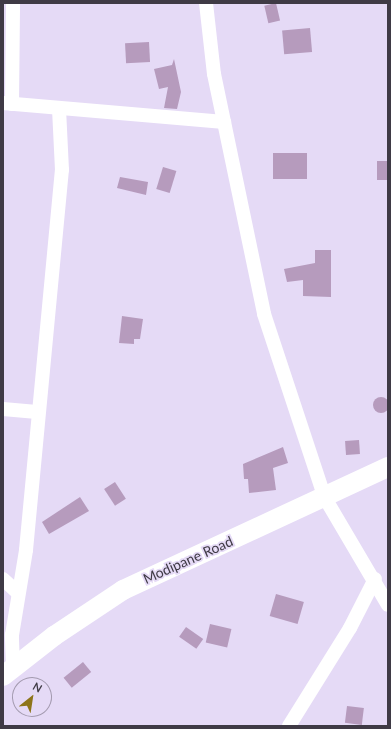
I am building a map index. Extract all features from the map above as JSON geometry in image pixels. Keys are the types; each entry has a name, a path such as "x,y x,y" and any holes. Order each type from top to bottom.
{"main road":[{"name":"Modipane Road","path":"8,672 123,590 325,498 388,467"}],"street":[{"path":"12,3 8,104 224,122"},
{"path":"206,3 214,74 264,314 325,498 375,579 388,605"},
{"path":"8,672 17,592 26,550 37,412 62,170 59,109"},
{"path":"3,409 37,412"},
{"path":"3,578 17,592"},
{"path":"289,726 350,628 375,579"}],"building":[{"path":"276,3 280,21 268,23 264,6"},
{"path":"310,28 312,52 284,54 282,30"},
{"path":"149,42 150,62 126,63 125,43"},
{"path":"174,59 181,92 177,109 164,108 168,87 159,89 154,69 172,65"},
{"path":"273,153 307,153 307,179 273,179"},
{"path":"377,161 388,161 388,180 377,180"},
{"path":"163,167 176,171 170,193 156,189"},
{"path":"120,177 148,182 146,195 117,188"},
{"path":"315,250 331,250 331,297 303,296 303,280 287,282 284,269 315,263"},
{"path":"122,316 143,319 140,339 134,339 134,344 119,343"},
{"path":"381,397 387,399 389,405 387,411 381,413 375,411 373,405 375,399"},
{"path":"359,440 360,454 346,455 345,441"},
{"path":"283,447 288,463 273,468 276,490 249,493 248,479 244,479 243,464"},
{"path":"115,482 126,499 115,506 104,489"},
{"path":"80,497 89,511 49,534 42,522"},
{"path":"276,594 304,602 298,624 270,616"},
{"path":"210,624 231,629 227,647 206,643"},
{"path":"186,627 203,639 196,649 179,637"},
{"path":"83,662 91,672 72,688 64,678"},
{"path":"347,706 364,708 362,725 345,723"}]}
